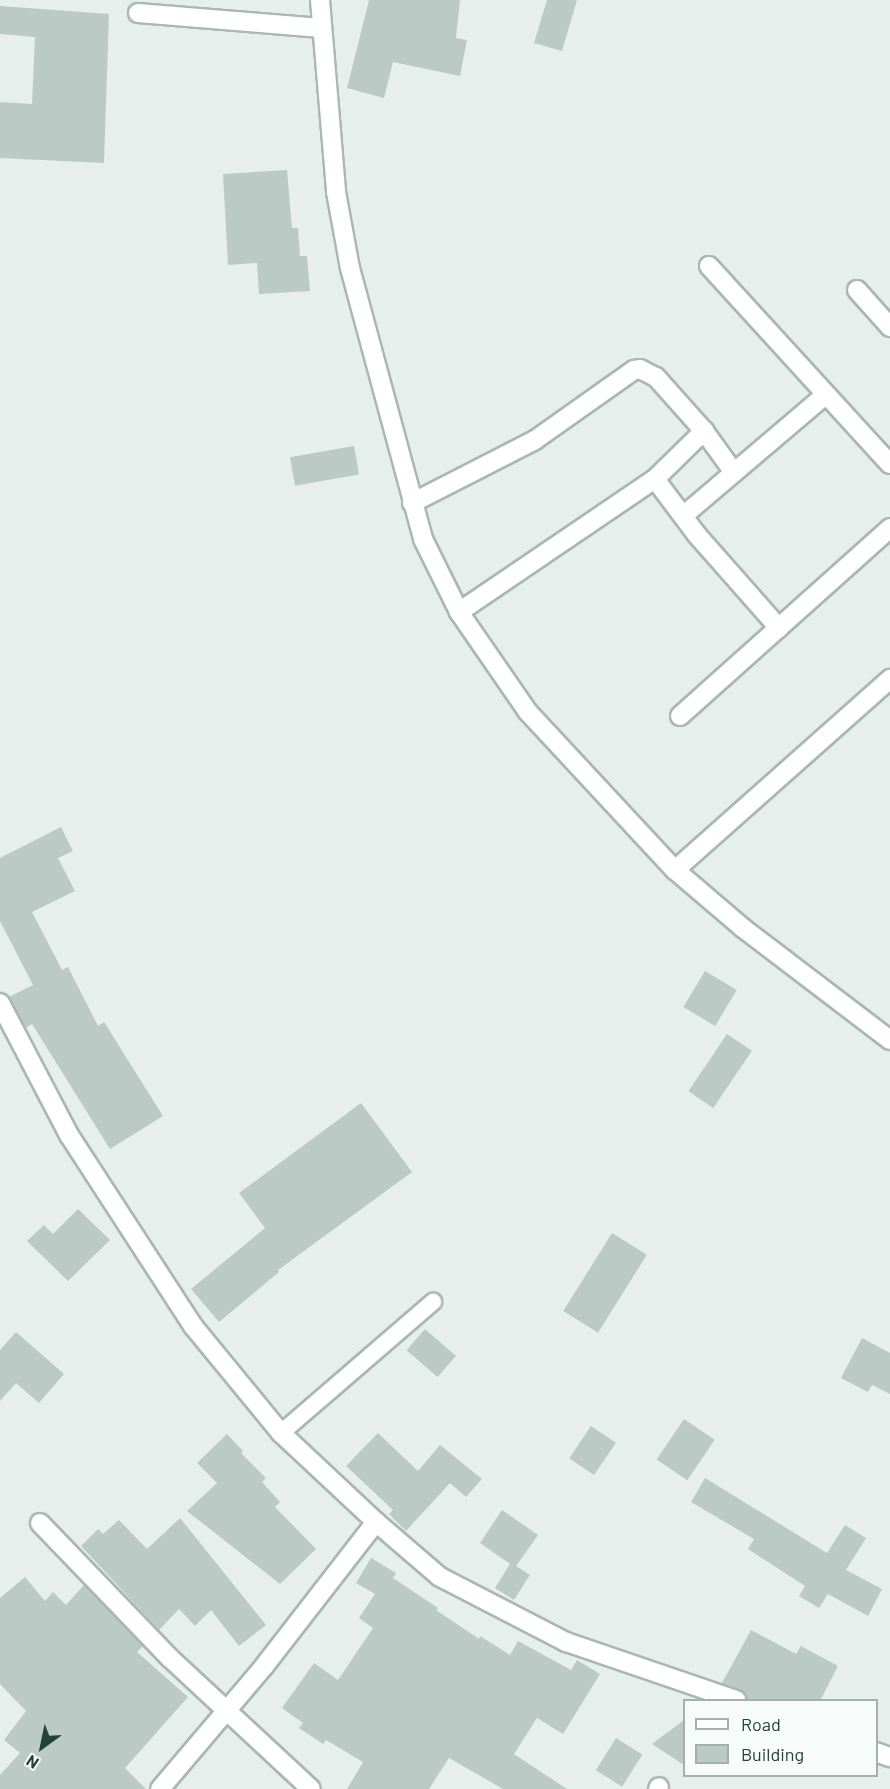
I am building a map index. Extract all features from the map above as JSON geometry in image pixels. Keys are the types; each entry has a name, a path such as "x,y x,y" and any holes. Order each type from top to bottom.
{"street":[{"path":"320,0 336,192 350,268 423,538 459,612 528,712 675,870 742,928 890,1040"},
{"path":"138,13 321,28"},
{"path":"709,266 890,464"},
{"path":"857,290 890,327"},
{"path":"412,503 535,440 634,370 643,370 656,377 704,431 733,471"},
{"path":"682,516 825,395"},
{"path":"459,612 655,479 704,431"},
{"path":"655,479 682,516 779,628"},
{"path":"680,716 890,528"},
{"path":"675,870 890,678"},
{"path":"0,1003 69,1134 193,1326 281,1433 376,1522 440,1577 566,1642 730,1699"},
{"path":"160,1789 265,1665 376,1522"},
{"path":"40,1523 170,1658 311,1789"}],"lane":[{"path":"281,1433 433,1302"}],"building":[{"path":"369,0 460,0 456,38 467,40 460,76 393,62 384,98 347,88"},
{"path":"547,0 577,0 562,51 534,43"},
{"path":"0,6 109,14 104,163 0,158 0,102 32,104 35,37 0,34"},
{"path":"287,170 292,228 298,228 300,256 307,256 310,291 259,294 257,263 228,265 223,174"},
{"path":"354,446 359,475 295,486 290,457"},
{"path":"61,827 73,851 58,858 75,891 32,912 62,970 68,967 98,1026 104,1022 163,1116 110,1149 32,1024 26,1028 9,997 33,985 0,921 0,858"},
{"path":"705,971 737,990 715,1026 683,1007"},
{"path":"727,1034 752,1051 713,1108 688,1091"},
{"path":"361,1103 412,1172 278,1270 279,1272 219,1322 191,1289 265,1228 239,1193"},
{"path":"78,1209 110,1240 68,1281 27,1241 44,1225 53,1234"},
{"path":"612,1233 647,1255 598,1333 563,1311"},
{"path":"425,1329 456,1356 438,1377 407,1350"},
{"path":"16,1332 64,1374 39,1403 16,1383 0,1401 0,1350"},
{"path":"862,1338 890,1353 890,1394 872,1385 868,1392 841,1378"},
{"path":"684,1419 715,1440 687,1480 657,1460"},
{"path":"591,1426 616,1443 594,1475 569,1458"},
{"path":"378,1433 418,1471 440,1445 482,1479 466,1497 450,1483 406,1531 389,1514 393,1510 346,1466"},
{"path":"227,1434 243,1451 241,1453 266,1478 262,1482 280,1502 275,1507 316,1549 280,1584 187,1511 217,1483 197,1463"},
{"path":"705,1478 827,1553 845,1525 866,1538 846,1570 882,1589 868,1616 828,1594 819,1608 799,1596 805,1586 748,1549 754,1539 691,1502"},
{"path":"502,1510 538,1535 516,1566 530,1575 514,1600 495,1588 510,1564 480,1543"},
{"path":"180,1518 266,1625 239,1646 211,1610 195,1626 179,1609 159,1630 81,1546 98,1529 103,1534 119,1520 147,1549"},
{"path":"371,1558 396,1573 393,1578 438,1608 436,1610 479,1639 480,1636 510,1655 518,1641 571,1670 577,1660 600,1674 563,1734 537,1718 514,1754 567,1789 503,1789 449,1758 429,1789 347,1789 363,1762 326,1740 323,1744 299,1728 303,1723 282,1708 314,1663 338,1680 373,1628 359,1618 375,1594 356,1583"},
{"path":"25,1577 45,1601 53,1592 66,1605 84,1585 143,1646 137,1652 188,1697 125,1768 146,1789 0,1789 0,1775 20,1753 4,1740 26,1711 0,1684 0,1598"},
{"path":"751,1630 796,1654 801,1646 838,1666 821,1699 746,1699 744,1692 722,1683"},
{"path":"683,1721 683,1764 652,1744"},
{"path":"616,1738 642,1754 622,1787 596,1770"}]}
